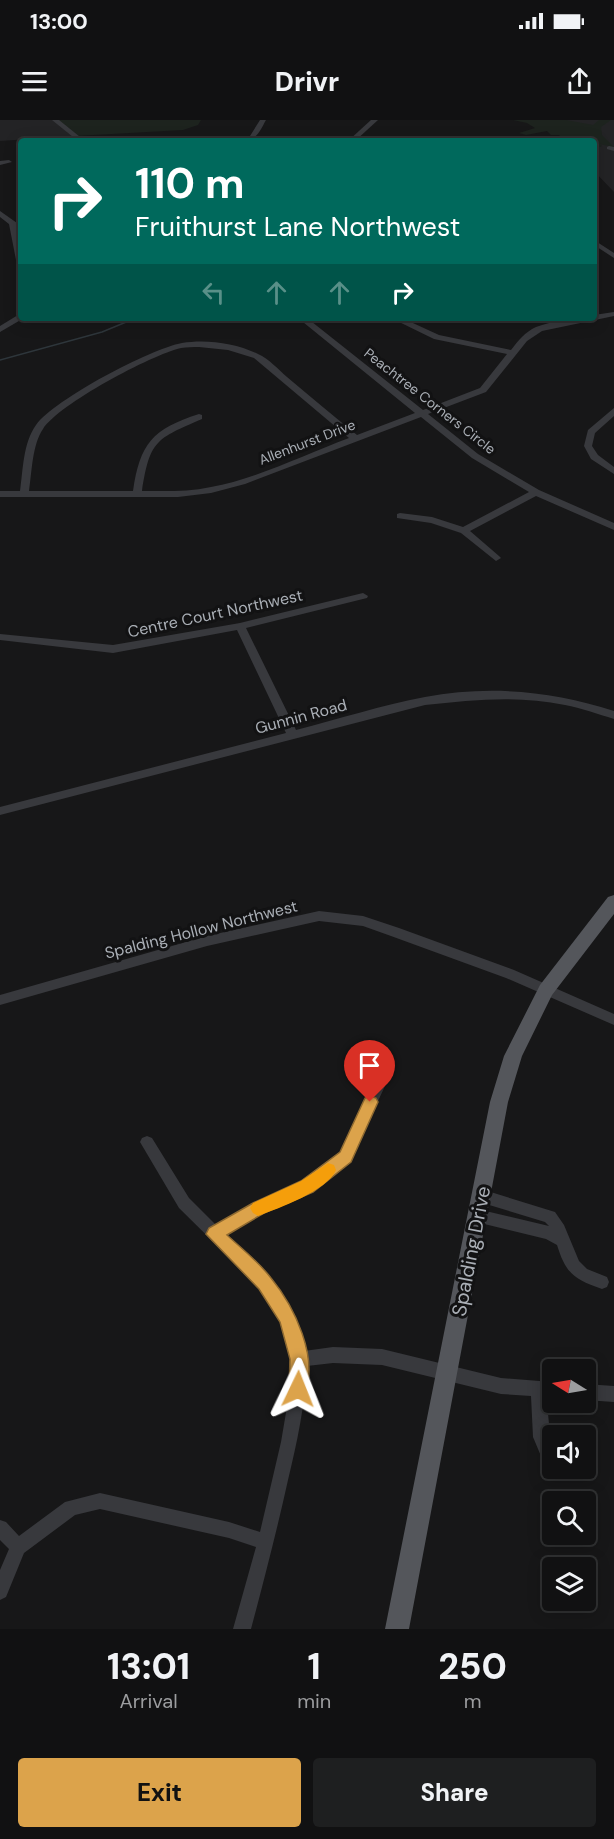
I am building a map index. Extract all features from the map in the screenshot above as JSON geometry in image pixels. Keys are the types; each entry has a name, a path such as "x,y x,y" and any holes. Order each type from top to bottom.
{"main road":[{"name":"Spalding Drive","path":"397,1629 500,1102 513,1056 546,990 611,911"}],"street":[{"path":"55,120 78,138"},
{"path":"249,138 264,120"},
{"path":"354,138 375,120"},
{"path":"0,163 9,162"},
{"path":"0,213 13,223 18,231"},
{"path":"597,244 614,256"},
{"name":"Allenhurst Drive","path":"597,317 614,314"},
{"path":"0,330 18,319"},
{"name":"Peachtree Corners Circle","path":"306,321 475,456 536,492 614,527"},
{"path":"402,321 437,337 512,353"},
{"name":"Allenhurst Drive","path":"0,494 178,494 211,490 243,482 483,390 524,339 539,329 572,321"},
{"path":"24,494 40,426 58,410 142,362 180,346 220,345 239,348 257,356 355,438"},
{"path":"614,411 591,432 588,446 594,457 614,471"},
{"path":"137,494 142,455 154,439 199,417"},
{"path":"464,531 536,492"},
{"path":"400,516 432,520 464,531 496,558"},
{"name":"Centre Court Northwest","path":"0,637 113,649 240,626 363,596"},
{"path":"240,626 293,735"},
{"name":"Gunnin Road","path":"0,811 424,701 487,694 542,695 581,703 614,715"},
{"name":"Spalding Hollow Northwest","path":"0,1000 207,941 319,916 363,921 510,974 614,1020"},
{"path":"214,1234 258,1208 307,1186 345,1157 378,1086"},
{"path":"147,1142 184,1203 265,1283 287,1318 299,1359 298,1389 292,1420 266,1542 242,1629"},
{"path":"481,1196 550,1217 559,1225 562,1240 580,1273 602,1282"},
{"path":"477,1216 549,1233 562,1240"},
{"path":"299,1359 333,1355 382,1357 501,1386 542,1390"},
{"path":"596,1393 614,1394"},
{"path":"0,1591 18,1547 71,1508 100,1501 229,1530 266,1542"},
{"path":"0,1528 18,1547"}],"shaded area":[{"path":"0,120 58,120 76,136 18,138 0,141"},
{"path":"58,120 201,120 198,125 183,130 76,136"},
{"path":"513,120 566,120 593,125 599,120 611,120 601,127 602,135 614,147 599,144 602,146 597,148 597,138 562,138 559,135 551,135 547,131 526,135 519,133 535,128 527,123"},
{"path":"529,120 614,120 614,192 597,174 597,138 585,138"}],"waterway":[{"path":"0,360 102,332 129,321"}],"slow traffic":[{"path":"258,1208 307,1186 328,1170"}],"route":[{"path":"298,1389 299,1359 287,1318 265,1283 214,1234 258,1208 307,1186 345,1157 370,1102"}]}
